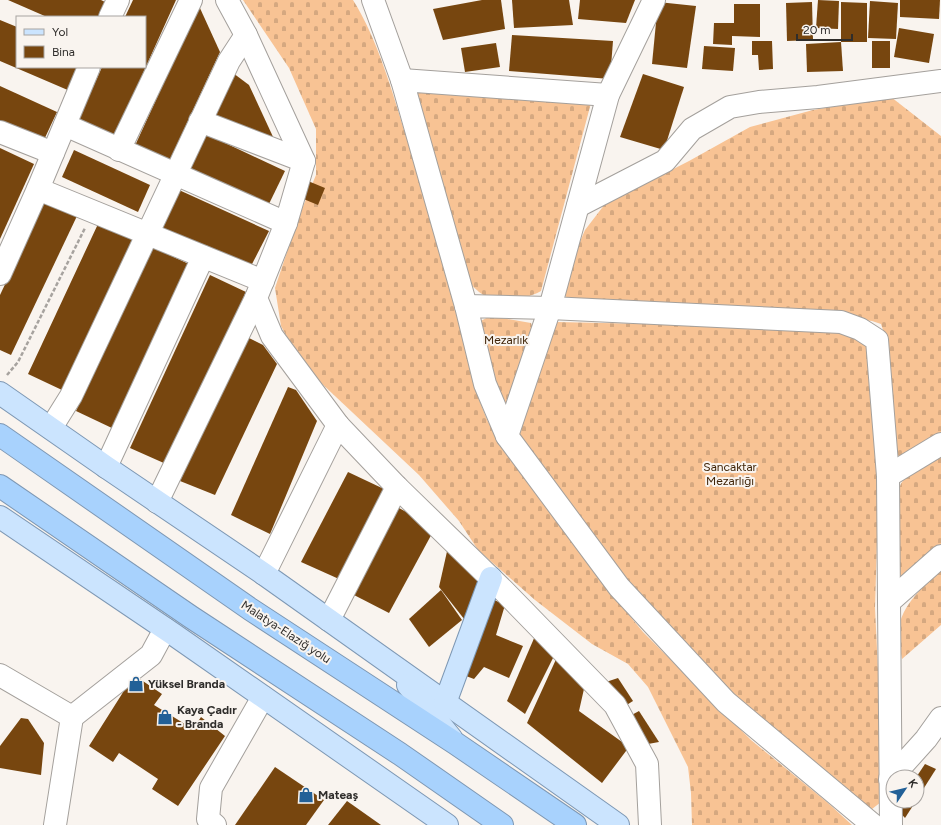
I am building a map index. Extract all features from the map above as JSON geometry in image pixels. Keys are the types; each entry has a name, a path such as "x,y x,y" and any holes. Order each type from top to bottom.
{"highway":[{"name":"Malatya-Elazığ yolu","path":"0,435 244,604 455,743 575,825"},
{"path":"0,486 191,617 400,754 502,825"}],"main road":[{"path":"3,385 51,428 106,468 264,574 618,825"},
{"path":"0,517 165,629 447,825"},
{"path":"445,703 491,578"},
{"path":"391,664 455,743"}],"street":[{"path":"110,16 118,0"},
{"path":"119,150 191,0"},
{"path":"157,502 260,290 286,223 304,161 246,35 227,0"},
{"path":"373,0 402,80 466,306 485,384 507,436 620,587 721,696 873,825"},
{"path":"507,436 550,308 608,95 654,0"},
{"path":"51,428 71,396 229,61 246,35"},
{"path":"0,274 38,189 89,68"},
{"path":"402,80 608,95"},
{"path":"578,206 665,161 692,129 730,107 759,102 818,97 941,81"},
{"path":"200,121 304,161"},
{"path":"65,125 286,223"},
{"path":"0,132 53,152"},
{"path":"38,189 204,257 260,290 272,336 338,425 397,488 491,578 615,705 647,764 650,825"},
{"path":"106,468 204,257"},
{"path":"466,306 550,308 841,322 860,329 877,340 888,476 890,769"},
{"path":"264,574 338,425"},
{"path":"888,476 941,444"},
{"path":"329,620 397,488"},
{"path":"889,602 941,556"},
{"path":"55,825 72,717 151,655 165,629"},
{"path":"0,675 72,717"},
{"path":"215,825 208,819 211,788 263,697"},
{"path":"899,769 926,739 941,718"},
{"path":"891,809 891,825"}],"path":[{"path":"3,385 18,362 93,212"}],"green space":[{"path":"243,0 353,0 370,32 384,66 436,235 480,402 488,422 606,587 643,632 751,740 828,803 852,825 692,825 691,793 688,767 648,687 628,664 592,644 535,600 478,550 459,521 419,475 319,381 296,354 281,326 275,288 299,216 316,175 316,129 289,68"},
{"path":"416,91 591,103 541,291 524,298 498,299 482,294 469,282"},
{"path":"891,97 941,136 941,435 899,460 895,454 886,339 881,324 872,321 813,314 579,305 565,296 565,277 585,230 605,204 689,161 750,127 813,110"},
{"name":"Mezarlık","path":"490,316 531,323 534,331 513,390 506,402 499,403 479,322"},
{"name":"Sancaktar Mezarlığı","path":"557,322 835,328 850,330 869,349 879,475 875,608 884,794 881,802 872,809 862,805 736,698 652,611 520,440 520,418"},
{"path":"941,454 941,544 896,584 895,520 900,486 912,472"},
{"path":"941,571 941,625 902,659 898,637 902,617 912,600 926,584"}],"building":[{"path":"8,0 101,0 109,4 103,16 45,16"},
{"path":"133,0 176,0 146,67 146,16 125,16"},
{"path":"482,0 501,0 505,29 443,40 433,9"},
{"path":"512,0 569,0 573,25 514,28"},
{"path":"580,0 635,0 626,23 578,19"},
{"path":"818,0 839,1 838,29 816,28"},
{"path":"900,0 940,0 939,19 900,17"},
{"path":"870,1 898,3 896,39 868,38"},
{"path":"658,2 696,6 687,68 652,64"},
{"path":"812,2 813,40 787,41 786,3"},
{"path":"841,2 867,3 867,42 841,42"},
{"path":"734,4 760,4 760,37 732,36 732,45 713,44 714,23 734,23"},
{"path":"199,6 220,52 167,166 133,150"},
{"path":"0,20 16,27 16,68 0,61"},
{"path":"899,28 934,34 929,63 894,57"},
{"path":"512,35 613,41 610,79 509,71"},
{"path":"752,41 772,41 773,69 759,70 758,55 752,55"},
{"path":"872,41 890,41 890,68 872,68"},
{"path":"841,42 843,71 807,72 806,44"},
{"path":"496,43 500,67 465,72 461,48"},
{"path":"704,46 735,48 733,71 702,69"},
{"path":"16,68 80,68 70,91"},
{"path":"102,68 145,68 112,142 76,125"},
{"path":"233,73 249,85 274,139 214,117"},
{"path":"643,74 684,87 664,150 620,137"},
{"path":"0,86 57,112 43,142 0,123"},
{"path":"206,134 285,171 267,208 190,170"},
{"path":"0,148 34,164 0,239"},
{"path":"74,150 150,185 138,212 62,177"},
{"path":"308,181 325,188 318,205 301,198"},
{"path":"179,190 269,231 250,268 161,228"},
{"path":"45,200 77,216 11,355 0,350 0,295"},
{"path":"98,224 133,240 62,390 28,374"},
{"path":"152,247 191,265 114,429 76,411"},
{"path":"210,275 246,292 166,464 130,448"},
{"path":"247,337 263,345 277,364 215,495 180,481"},
{"path":"288,387 296,390 317,421 270,534 231,515"},
{"path":"348,472 384,489 339,579 301,562"},
{"path":"399,508 435,528 389,613 354,595"},
{"path":"448,547 485,579 468,624 439,587"},
{"path":"441,590 462,620 429,647 409,619"},
{"path":"488,597 505,605 496,635 523,646 509,678 484,667 474,679 458,673"},
{"path":"535,636 554,656 525,714 507,701"},
{"path":"558,655 586,680 579,711 629,747 602,783 527,723"},
{"path":"134,675 162,694 154,705 193,729 201,717 225,736 178,806 152,789 158,779 119,753 113,762 89,746"},
{"path":"618,678 633,701 625,706 606,682"},
{"path":"639,711 659,742 648,744 628,717"},
{"path":"21,718 28,719 44,743 41,775 0,768 0,746"},
{"path":"925,764 936,769 925,786 925,769 922,769"},
{"path":"275,767 324,800 306,825 235,825"},
{"path":"347,801 381,825 328,825"},
{"path":"897,809 911,809 905,818"}],"place":[{"name":"Yüksel Branda","path":"136,684"},
{"name":"Kaya Çadır - Branda","path":"165,717"},
{"name":"Mateaş","path":"306,795"}]}
